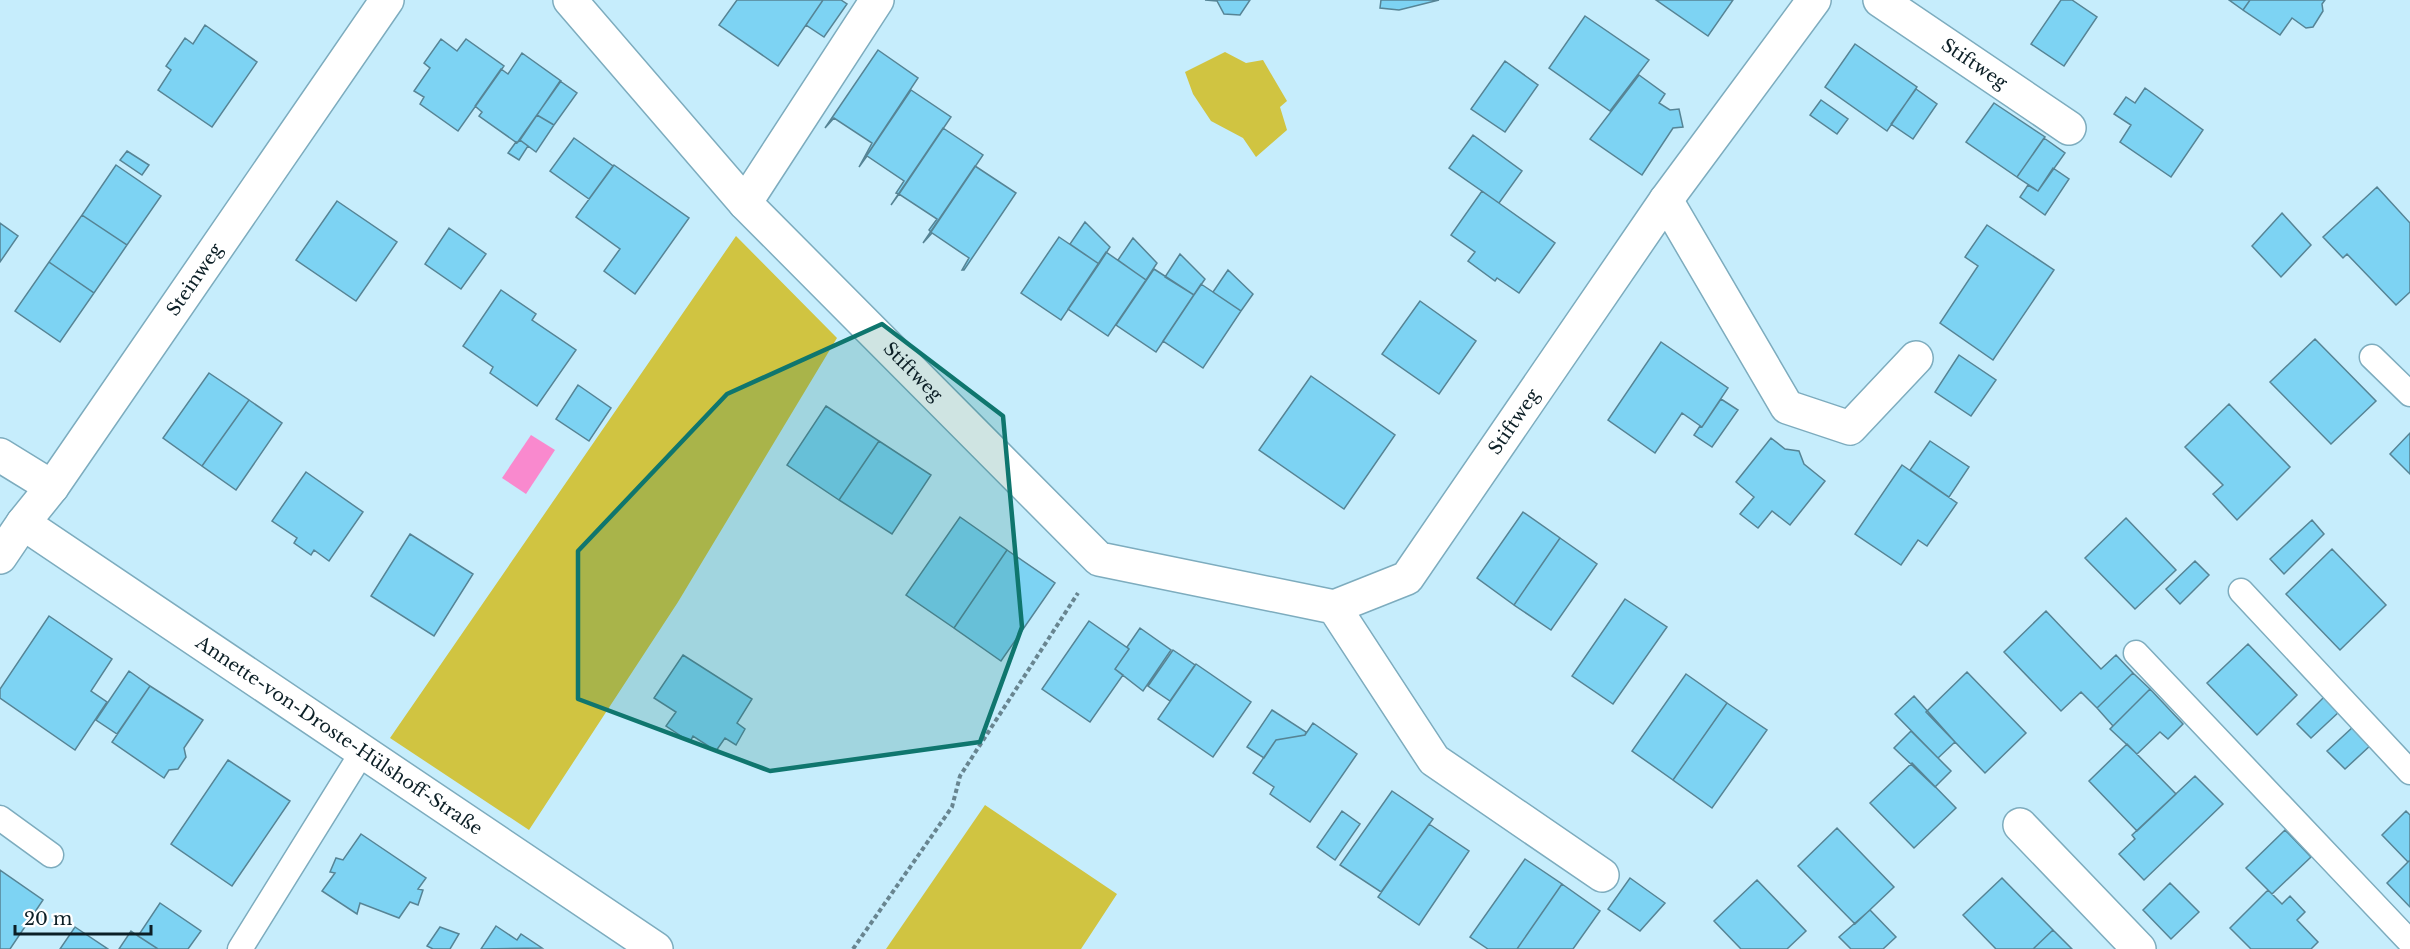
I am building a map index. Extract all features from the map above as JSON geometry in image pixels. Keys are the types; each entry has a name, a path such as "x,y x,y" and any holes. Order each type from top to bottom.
{"street":[{"name":"Steinweg","path":"0,556 52,488 387,0"},
{"name":"Stiftweg","path":"570,0 745,203 1099,559"},
{"path":"745,203 877,0"},
{"name":"Stiftweg","path":"1334,607 1407,578 1666,200 1814,0"},
{"name":"Stiftweg","path":"1880,0 2069,128"},
{"path":"1666,200 1788,407 1850,428 1916,358"},
{"path":"0,454 52,488"},
{"name":"Annette-von-Droste-Hülshoff-Straße","path":"23,523 656,949"},
{"path":"1099,559 1334,607 1434,760 1602,875"},
{"path":"2020,825 2139,949"}],"lane":[{"path":"2372,357 2410,394"},
{"path":"2241,591 2410,772"},
{"path":"2136,653 2410,942"},
{"path":"240,949 363,751"},
{"path":"0,818 51,855"}],"path":[{"path":"853,949 952,807 960,776 1099,559"}],"highlighted area":[{"path":"882,324 1003,416 1022,627 980,742 770,771 578,699 578,551 727,394"}],"shaded area":[{"path":"1225,52 1246,63 1263,60 1287,101 1280,107 1287,130 1256,157 1243,138 1211,121 1193,94 1185,72"},
{"path":"736,236 837,338 678,602 529,830 390,738"},
{"path":"531,435 555,450 526,494 502,478"},
{"path":"985,805 1117,894 1081,949 886,949"}],"building":[{"path":"737,0 823,0 778,66 719,25"},
{"path":"823,0 841,0 847,4 824,37 806,25"},
{"path":"1205,0 1250,0 1240,15 1224,14 1217,1"},
{"path":"1381,0 1439,0 1399,10 1380,8"},
{"path":"1656,0 1733,0 1708,36"},
{"path":"2061,0 2072,0 2097,17 2064,66 2031,44"},
{"path":"2229,0 2250,0 2243,10"},
{"path":"2250,0 2325,0 2322,4 2323,11 2313,27 2306,28 2292,18 2280,35 2243,10"},
{"path":"1585,16 1649,60 1610,111 1549,68"},
{"path":"205,25 257,62 212,127 158,90 171,70 166,66 185,38 193,44"},
{"path":"441,39 457,51 466,39 504,66 458,131 420,104 424,97 414,91 430,68 424,63"},
{"path":"1855,44 1917,87 1887,131 1825,87"},
{"path":"878,50 918,78 859,167 872,143 834,118 825,128"},
{"path":"522,53 561,81 517,143 479,116 482,112 475,106 501,69 508,74"},
{"path":"1505,61 1538,85 1505,132 1471,109"},
{"path":"1639,75 1665,94 1659,103 1670,110 1679,109 1683,127 1673,128 1642,175 1590,139"},
{"path":"560,81 577,93 554,125 537,115"},
{"path":"2145,88 2203,130 2171,177 2120,142 2131,125 2114,114 2126,97 2135,103"},
{"path":"1916,89 1937,104 1913,139 1891,124"},
{"path":"911,90 951,117 899,194 896,193 904,181 867,156 859,167"},
{"path":"1821,100 1848,119 1837,134 1810,115"},
{"path":"1994,103 2045,137 2017,177 1966,142"},
{"path":"537,115 554,125 536,152 520,140"},
{"path":"943,128 983,155 931,232 929,230 937,219 899,194 891,205"},
{"path":"1473,135 1522,171 1499,203 1449,168"},
{"path":"574,138 613,166 589,199 550,171"},
{"path":"2044,138 2065,153 2038,191 2017,177"},
{"path":"520,140 528,146 519,160 508,153"},
{"path":"127,151 149,165 142,175 120,160"},
{"path":"116,165 161,196 127,245 82,215"},
{"path":"614,165 689,218 635,294 604,271 620,249 576,217"},
{"path":"975,166 1016,193 962,270 969,258 932,233 923,243"},
{"path":"2053,168 2069,179 2045,215 2020,197 2028,185 2038,191"},
{"path":"2377,187 2410,223 2410,292 2396,305 2347,254 2343,258 2323,237"},
{"path":"1482,191 1555,243 1519,293 1497,278 1495,281 1468,261 1475,252 1451,235"},
{"path":"337,201 397,242 356,301 296,260"},
{"path":"2282,213 2311,245 2281,277 2252,246"},
{"path":"82,215 127,245 94,293 49,262"},
{"path":"1085,222 1110,247 1099,264 1070,244"},
{"path":"0,223 18,236 0,262"},
{"path":"1987,225 2054,270 1993,360 1940,323 1978,266 1965,257"},
{"path":"449,228 486,254 461,289 425,264"},
{"path":"1059,237 1099,264 1061,320 1021,293"},
{"path":"1133,238 1157,263 1146,280 1118,260"},
{"path":"1106,252 1146,280 1108,336 1068,309"},
{"path":"1180,254 1205,279 1194,295 1165,277"},
{"path":"49,262 94,293 60,342 15,311"},
{"path":"1154,269 1194,295 1156,352 1116,325"},
{"path":"1228,270 1253,294 1241,311 1213,292"},
{"path":"1201,284 1241,311 1203,368 1163,341"},
{"path":"501,290 536,314 532,320 576,350 537,406 490,373 493,367 463,346"},
{"path":"1420,301 1476,341 1439,394 1382,354"},
{"path":"2315,339 2376,401 2331,444 2270,382"},
{"path":"1661,342 1728,388 1702,427 1682,413 1655,453 1608,420"},
{"path":"1959,355 1996,380 1971,416 1935,392"},
{"path":"209,373 249,400 202,466 163,438"},
{"path":"1311,376 1395,435 1344,509 1259,450"},
{"path":"578,385 611,408 589,441 556,419"},
{"path":"1721,399 1738,410 1712,447 1694,435"},
{"path":"249,400 282,423 236,490 202,466"},
{"path":"2229,404 2290,467 2237,520 2213,494 2223,485 2185,447"},
{"path":"826,406 879,441 839,500 787,465"},
{"path":"2410,433 2410,474 2390,454"},
{"path":"1771,438 1785,449 1799,451 1804,464 1825,481 1790,525 1772,511 1758,528 1740,514 1754,497 1736,482"},
{"path":"879,441 931,475 892,534 839,500"},
{"path":"1930,441 1969,467 1949,497 1910,470"},
{"path":"1902,465 1957,503 1927,546 1918,540 1901,565 1855,534"},
{"path":"306,472 363,512 329,561 314,550 311,555 294,543 297,538 272,521"},
{"path":"1523,512 1560,538 1514,605 1477,578"},
{"path":"960,517 1007,550 954,628 906,595"},
{"path":"2126,518 2176,570 2135,609 2085,558"},
{"path":"2312,520 2324,534 2284,574 2270,559"},
{"path":"410,534 473,574 434,636 371,596"},
{"path":"1560,538 1597,564 1551,630 1514,605"},
{"path":"2332,549 2386,605 2340,650 2286,594"},
{"path":"1007,550 1055,583 1001,661 954,628"},
{"path":"2195,561 2209,575 2180,604 2166,589"},
{"path":"1625,599 1667,627 1613,704 1572,676"},
{"path":"2046,611 2101,669 2116,655 2133,673 2097,708 2081,692 2061,711 2004,652"},
{"path":"49,616 112,659 91,691 107,702 75,750 0,698 0,689"},
{"path":"1089,621 1129,649 1115,669 1123,675 1090,722 1042,689"},
{"path":"1140,628 1171,650 1143,691 1115,669"},
{"path":"2248,644 2297,695 2257,735 2207,683"},
{"path":"1173,650 1195,665 1170,701 1148,686"},
{"path":"683,655 752,699 737,723 745,729 736,745 725,738 716,751 693,736 690,742 666,726 676,712 654,698"},
{"path":"1196,664 1251,702 1213,757 1158,719"},
{"path":"129,671 150,686 117,734 96,720"},
{"path":"1967,672 2026,733 1985,773 1926,712"},
{"path":"2133,673 2150,689 2113,726 2097,708"},
{"path":"1686,674 1727,703 1673,780 1632,751"},
{"path":"150,686 203,720 184,748 186,757 178,769 169,770 164,778 112,742"},
{"path":"2150,689 2183,724 2168,739 2160,732 2137,754 2110,729"},
{"path":"2326,695 2340,711 2311,738 2297,724"},
{"path":"1914,696 1955,742 1938,758 1895,714"},
{"path":"1727,703 1767,730 1712,808 1673,780"},
{"path":"1272,710 1306,732 1305,735 1276,740 1264,758 1247,747"},
{"path":"1313,723 1357,754 1310,822 1270,794 1274,787 1253,773 1276,740 1305,735"},
{"path":"2354,726 2372,744 2345,769 2327,751"},
{"path":"1911,731 1951,771 1935,787 1894,748"},
{"path":"2127,744 2176,794 2137,831 2089,781"},
{"path":"228,760 290,801 232,886 171,844"},
{"path":"1912,763 1956,808 1914,848 1870,803"},
{"path":"2195,776 2223,804 2144,880 2119,854 2135,839 2132,835"},
{"path":"1392,791 1433,819 1381,892 1340,865"},
{"path":"1342,811 1360,824 1335,860 1317,847"},
{"path":"2406,811 2410,815 2410,860 2408,862 2382,835"},
{"path":"1429,824 1469,851 1419,925 1378,897"},
{"path":"1837,828 1894,887 1855,924 1798,866"},
{"path":"2285,830 2311,857 2272,894 2246,868"},
{"path":"361,834 426,878 418,889 423,890 418,905 410,902 399,918 360,903 357,914 322,891 335,873 330,872 336,858 343,860"},
{"path":"1525,859 1562,884 1517,949 1488,949 1470,937"},
{"path":"2410,860 2410,907 2387,883"},
{"path":"0,870 43,900 10,949 0,949"},
{"path":"1630,878 1665,903 1640,931 1608,909"},
{"path":"2002,878 2053,930 2033,949 1996,949 1963,915"},
{"path":"1757,880 1806,931 1787,949 1741,949 1714,921"},
{"path":"2170,883 2199,912 2171,939 2143,910"},
{"path":"1562,884 1600,911 1573,949 1517,949"},
{"path":"2268,890 2282,904 2290,896 2305,912 2297,920 2318,942 2311,949 2251,949 2230,928"},
{"path":"160,903 201,931 188,949 158,949 138,936"},
{"path":"1870,910 1896,937 1883,949 1851,949 1839,937"},
{"path":"496,926 517,940 521,934 542,948 481,949"},
{"path":"75,927 108,949 60,949"},
{"path":"440,927 459,934 450,949 433,949 427,946"},
{"path":"2053,930 2072,949 2033,949"},
{"path":"131,931 138,936 158,949 119,949"}]}
